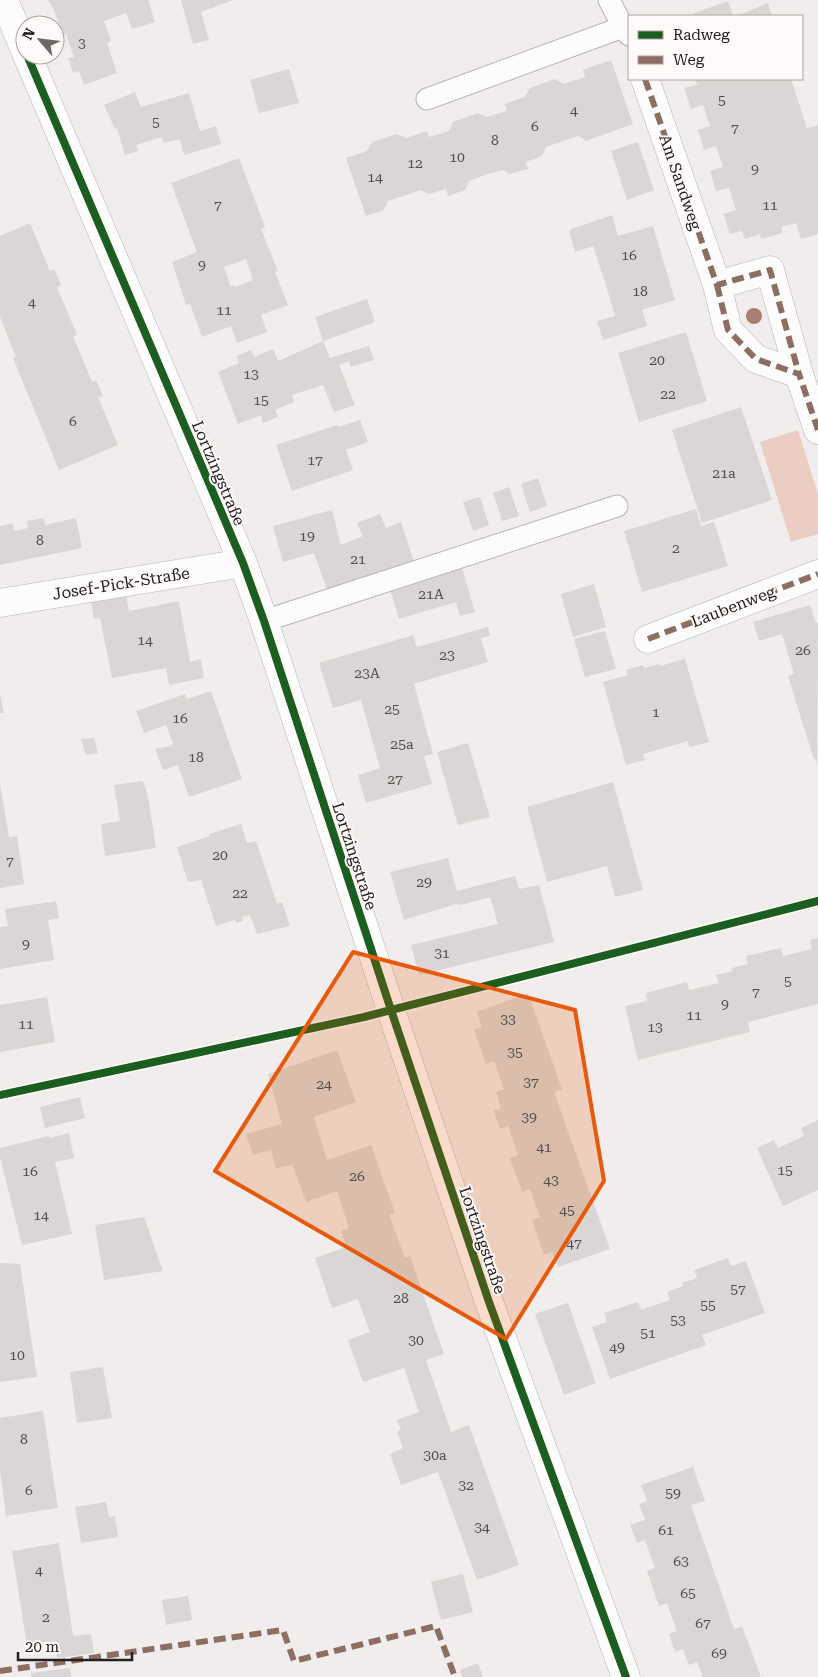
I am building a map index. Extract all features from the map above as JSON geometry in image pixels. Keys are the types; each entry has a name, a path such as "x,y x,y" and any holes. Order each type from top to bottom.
{"street":[{"path":"4,0 15,26"},
{"name":"Lortzingstraße","path":"31,65 243,562 489,1302 626,1677"},
{"name":"Am Sandweg","path":"645,80 717,285 728,330 756,359 799,374"},
{"path":"717,285 770,270 799,374 818,430"},
{"name":"Josef-Pick-Straße","path":"0,603 243,562"},
{"name":"Laubenweg","path":"648,639 818,574"}],"lane":[{"path":"426,99 626,31 609,0"},
{"path":"264,621 616,506"}],"highlighted area":[{"path":"353,952 575,1010 604,1181 506,1339 215,1171"}],"shaded area":[{"path":"798,430 818,494 818,534 791,542 760,442"}],"building":[{"path":"48,0 148,0 155,22 132,29 126,13 104,21 111,41 107,43 117,73 84,85 79,71 73,73 68,58 74,57 65,34 65,15 56,15"},
{"path":"181,0 233,0 201,12 209,40 193,44"},
{"path":"728,1 733,15 692,15"},
{"path":"768,3 772,15 739,15"},
{"path":"611,60 633,124 586,141 578,136 546,147 542,156 526,162 528,169 510,174 502,170 485,175 469,181 465,190 448,196 446,189 429,194 421,190 388,201 384,210 366,216 346,158 367,151 372,142 397,134 406,138 427,131 429,137 449,131 453,122 478,113 487,117 507,111 504,104 525,97 530,88 555,79 564,84 585,77 583,70"},
{"path":"289,69 299,103 259,113 250,80"},
{"path":"695,80 791,80 807,128 818,125 818,234 801,239 796,223 781,227 783,233 761,239 760,234 745,239 742,231 730,234 723,214 736,210 729,188 716,191 710,171 723,167 716,146 704,150 698,130 710,126 703,105 691,109 684,88 697,85"},
{"path":"135,92 141,107 189,93 200,131 216,126 221,144 184,155 180,139 164,143 162,137 136,145 138,151 125,155 117,128 115,129 104,105"},
{"path":"638,142 654,190 627,200 611,151"},
{"path":"239,158 265,227 261,229 278,271 275,272 288,305 261,315 267,332 237,343 231,326 202,337 190,304 186,305 172,262 197,252 171,183","holes":["246,259 253,280 231,287 224,267"]},
{"path":"612,215 618,236 653,226 675,300 642,310 647,326 603,340 597,321 615,316 605,282 593,246 575,252 569,230"},
{"path":"30,223 50,271 54,269 61,285 57,287 77,335 73,336 92,382 96,380 103,396 98,397 118,445 59,470 13,358 16,357 0,317 0,236"},
{"path":"367,299 375,322 323,341 315,317"},
{"path":"686,332 707,401 639,422 618,353"},
{"path":"323,341 330,358 369,346 374,360 351,367 349,361 339,365 355,405 334,412 323,385 292,395 294,402 275,410 278,417 263,423 261,415 238,424 218,372 239,363 236,356 251,350 254,357 273,349 278,361"},
{"path":"741,407 772,500 702,523 672,430"},
{"path":"360,420 368,442 346,450 353,470 292,491 276,445 337,425 338,427"},
{"path":"538,478 547,506 530,512 521,484"},
{"path":"509,487 519,516 502,521 493,493"},
{"path":"480,497 489,525 473,531 463,502"},
{"path":"696,509 701,526 714,522 728,566 642,592 624,531"},
{"path":"332,510 341,545 363,536 357,523 380,514 386,528 401,522 414,562 327,590 314,553 283,562 273,526"},
{"path":"44,518 45,525 76,518 82,548 0,565 0,526 13,523 14,531 28,528 27,521"},
{"path":"462,568 475,612 460,616 456,602 399,619 391,592"},
{"path":"594,584 606,627 573,637 561,594"},
{"path":"126,594 129,611 179,601 190,662 201,659 204,678 169,685 166,668 112,678 100,618 94,619 91,601"},
{"path":"810,605 816,623 818,623 817,766 788,676 794,674 782,634 759,641 753,622"},
{"path":"488,627 490,636 481,638 488,662 414,684 433,754 424,756 432,784 366,803 358,775 380,768 361,700 333,708 319,663 413,635 417,647"},
{"path":"605,631 616,669 585,677 574,639"},
{"path":"685,659 709,742 689,747 688,741 643,754 645,760 626,765 603,682 628,675 626,670 643,665 644,668 659,664 660,666"},
{"path":"211,691 242,779 189,797 178,765 163,770 155,749 172,746 173,744 166,725 144,733 136,711 185,694 187,699"},
{"path":"0,694 4,713 0,713"},
{"path":"94,738 98,753 86,755 81,739"},
{"path":"468,743 490,817 458,825 437,752"},
{"path":"143,781 148,796 156,848 105,856 101,824 120,821 114,785"},
{"path":"613,782 643,890 615,897 607,866 547,882 527,807"},
{"path":"0,783 9,837 17,836 24,884 0,888"},
{"path":"241,824 247,843 256,841 277,904 282,902 290,926 257,934 250,915 242,917 243,921 236,923 235,920 216,926 201,880 188,882 177,847"},
{"path":"448,858 457,891 515,876 519,889 539,885 554,942 419,975 411,945 498,924 490,897 461,905 456,904 404,920 390,872"},
{"path":"56,901 59,918 48,920 54,960 0,969 0,927 8,926 5,909"},
{"path":"818,938 818,1004 748,1022 750,1032 638,1060 625,1006 647,1001 646,993 687,982 689,990 719,983 716,975 733,971 732,968 748,964 746,956 781,948 783,956 812,949 810,940"},
{"path":"528,993 562,1089 554,1092 610,1249 558,1267 552,1252 544,1255 532,1220 540,1217 530,1189 522,1192 510,1158 518,1155 508,1126 500,1129 494,1111 501,1109 496,1092 504,1089 494,1061 486,1064 474,1030 482,1027 477,1012"},
{"path":"47,997 55,1042 0,1052 0,1005"},
{"path":"337,1050 356,1102 314,1117 327,1160 371,1145 395,1213 389,1215 405,1258 410,1256 444,1354 426,1360 451,1432 469,1425 519,1565 477,1580 438,1472 401,1485 390,1454 403,1448 397,1431 401,1430 397,1420 419,1412 404,1368 363,1382 348,1340 370,1332 358,1299 332,1308 315,1258 347,1247 341,1231 349,1228 337,1191 306,1202 292,1164 276,1169 271,1150 253,1155 246,1134 282,1124 268,1074"},
{"path":"80,1097 85,1118 45,1128 40,1107"},
{"path":"818,1120 818,1190 783,1206 757,1148 774,1140 778,1148 804,1136 801,1128"},
{"path":"69,1133 74,1158 55,1162 72,1234 22,1245 0,1157 0,1148"},
{"path":"144,1217 163,1271 104,1280 95,1225"},
{"path":"728,1258 731,1266 746,1261 765,1313 702,1335 706,1345 610,1379 592,1327 607,1322 604,1313 638,1302 641,1310 670,1300 667,1292 683,1286 682,1283 697,1278 694,1270"},
{"path":"0,1263 20,1264 37,1377 0,1382"},
{"path":"568,1303 596,1383 564,1395 535,1314"},
{"path":"103,1367 112,1418 77,1423 70,1372"},
{"path":"43,1411 58,1508 6,1516 0,1471 0,1418"},
{"path":"693,1467 705,1501 691,1505 734,1629 742,1626 761,1677 703,1677 697,1662 689,1665 683,1649 675,1652 669,1634 677,1631 667,1603 659,1606 647,1571 655,1568 645,1540 637,1543 630,1525 645,1520 639,1504 647,1501 641,1485"},
{"path":"106,1502 109,1517 115,1516 118,1537 81,1543 75,1507"},
{"path":"59,1543 73,1636 91,1634 94,1653 57,1658 55,1641 27,1646 12,1551"},
{"path":"463,1574 473,1612 441,1620 431,1582"},
{"path":"188,1596 192,1620 166,1625 162,1600"},
{"path":"478,1663 483,1677 462,1677 460,1670"},
{"path":"70,1668 71,1677 31,1677 31,1673"}],"marked path":[{"path":"645,80 717,285 770,270 799,374"},
{"path":"717,285 728,330 756,359 799,374 818,430"},
{"path":"648,639 818,574"},
{"path":"0,1671 283,1630 294,1661 436,1626 455,1677"}],"cycle path":[{"path":"31,65 243,563 264,621 489,1302 626,1677"},
{"path":"0,1095 364,1017 818,901"}]}
